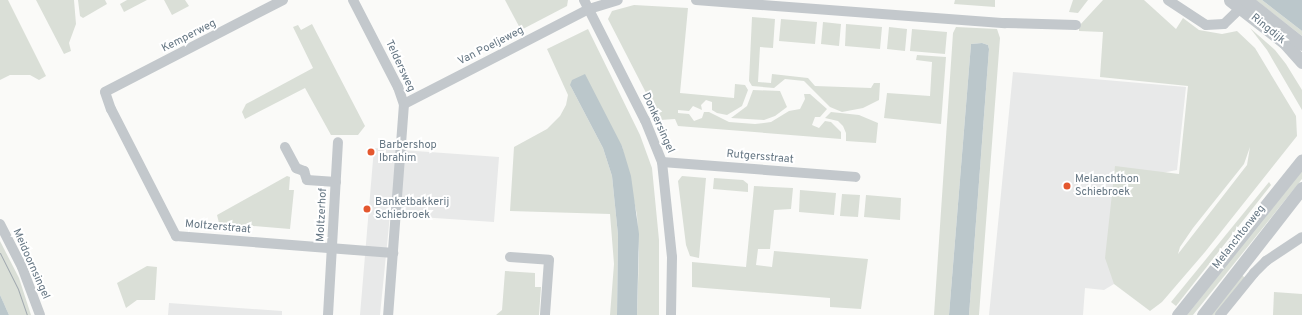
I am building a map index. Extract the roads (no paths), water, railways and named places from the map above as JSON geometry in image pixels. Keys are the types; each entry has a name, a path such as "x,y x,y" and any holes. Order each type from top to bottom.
{"street":[{"name":"Kemperweg","path":"106,92 283,0"},
{"name":"Teldersweg","path":"353,0 398,87 404,104 388,315"},
{"name":"Van Poeljeweg","path":"404,104 586,4 618,0"},
{"path":"696,0 1005,23 1076,25"},
{"path":"1168,0 1206,25 1224,24 1245,3"},
{"name":"Ringdijk","path":"1230,0 1245,3 1302,44"},
{"name":"Ringdijk","path":"1245,3 1302,62"},
{"name":"Donkersingel","path":"586,4 645,120 662,162 672,258 671,315"},
{"name":"Moltzerstraat","path":"106,92 111,109 176,236 393,253"},
{"name":"Moltzerhof","path":"328,315 338,142"},
{"name":"Moltzerhof","path":"285,147 296,168 304,171 307,180 336,182"},
{"name":"Melanchtonweg","path":"1178,315 1302,160"},
{"name":"Rutgersstraat","path":"662,162 855,177"},
{"name":"Melanchtonweg","path":"1203,315 1302,188"},
{"name":"Meidoornsingel","path":"0,224 22,267 40,315"},
{"path":"1220,315 1254,273 1302,237"},
{"path":"510,257 549,260 545,315"}],"tram line":[{"path":"0,253 18,289 27,315"}],"place":[{"name":"Barbershop Ibrahim","path":"371,152"},
{"name":"Melanchthon Schiebroek","path":"1067,186"},
{"name":"Banketbakkerij Schiebroek","path":"367,209"}]}
